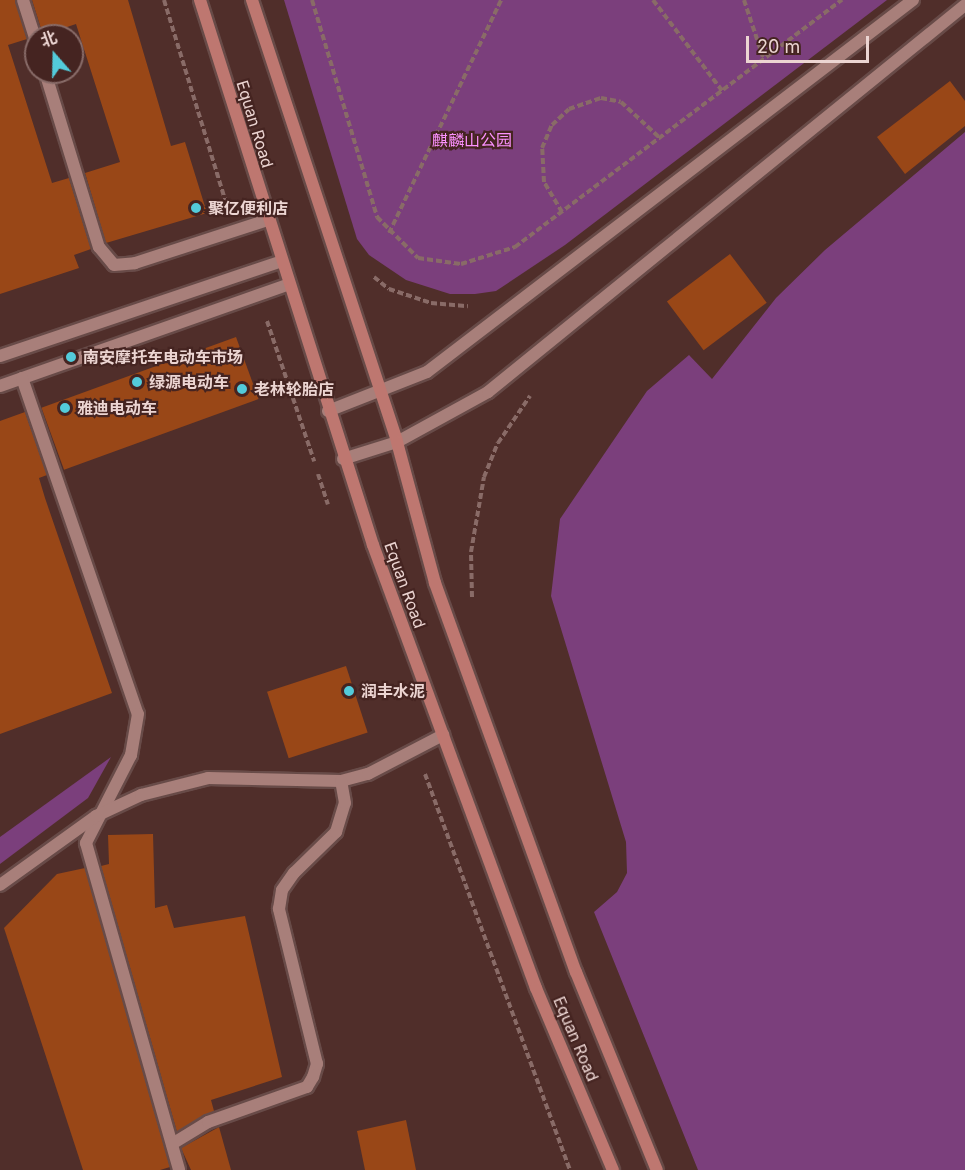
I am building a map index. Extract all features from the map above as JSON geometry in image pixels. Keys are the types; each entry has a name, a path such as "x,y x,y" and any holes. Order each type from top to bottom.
{"main road":[{"name":"Equan Road","path":"200,0 280,262 344,459 536,988 613,1170"},
{"name":"Equan Road","path":"252,0 397,442 435,583 495,754 657,1170"}],"street":[{"path":"23,0 31,24"},
{"path":"328,411 380,394 427,372 566,270 913,0"},
{"path":"344,459 397,442 488,392 965,5"},
{"path":"49,84 99,247 114,265 135,263 267,220"},
{"path":"0,356 280,262"},
{"path":"0,386 289,284"},
{"path":"22,378 138,714 131,755 96,816 86,843 89,861 179,1170"},
{"path":"0,885 96,816 141,795 208,778 341,781 368,774 443,735"},
{"path":"172,1144 208,1122 307,1087 313,1077 317,1064 279,909 282,890 294,873 336,832 345,802 341,781"}],"path":[{"path":"312,0 372,204 389,233 418,258 478,263 514,247 723,92 842,0"},
{"path":"389,233 501,0"},
{"path":"653,0 723,92"},
{"path":"744,0 764,60"},
{"path":"562,212 544,182 541,160 546,135 569,109 601,98 621,102 660,138"},
{"path":"371,274 389,289 431,303 478,305"},
{"path":"474,609 471,552 484,477 498,442 538,386"}],"green space":[{"name":"麒麟山公园","path":"284,0 887,0 565,245 496,291 450,294 406,280 369,255 357,239"},
{"path":"965,132 965,1170 698,1170 594,912 617,892 627,873 626,842 551,596 560,519 647,391 689,355 712,379 776,298 825,250"},
{"path":"111,757 88,798 0,864 0,837"}],"building":[{"path":"0,0 15,0 24,29 24,40 8,45 52,183 69,178 91,249 74,255 79,268 0,294"},
{"path":"32,0 128,0 171,146 185,142 207,213 106,243 85,173 120,162 84,49 84,24 40,24"},
{"path":"950,81 965,101 965,126 905,174 877,137"},
{"path":"730,254 767,303 704,350 667,302"},
{"path":"236,337 259,399 64,470 41,408"},
{"path":"25,412 47,475 39,478 45,498 112,693 0,734 0,421"},
{"path":"346,666 368,733 289,758 267,692"},
{"path":"153,834 155,908 167,905 174,928 245,916 282,1077 211,1100 214,1111 177,1132 101,866 109,864 108,835"},
{"path":"85,868 170,1167 160,1170 83,1170 4,928 57,874"},
{"path":"406,1120 416,1170 365,1170 357,1131"},
{"path":"219,1127 231,1170 191,1170 181,1148"}],"place":[{"name":"聚亿便利店","path":"196,208"},
{"name":"南安摩托车电动车市场","path":"71,357"},
{"name":"绿源电动车","path":"137,382"},
{"name":"老林轮胎店","path":"242,389"},
{"name":"雅迪电动车","path":"65,408"},
{"name":"润丰水泥","path":"349,691"}]}
